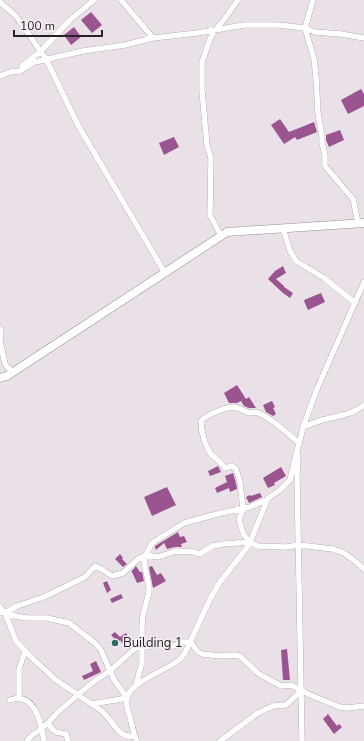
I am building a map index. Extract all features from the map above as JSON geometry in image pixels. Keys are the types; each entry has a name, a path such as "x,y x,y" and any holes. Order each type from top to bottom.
{"main road":[{"path":"0,378 7,376 227,232 361,223"}],"street":[{"path":"0,76 20,68 41,51 70,20 94,0"},
{"path":"121,0 153,38"},
{"path":"221,236 210,215 211,158 207,145 202,91 202,62 210,39 215,30 238,0"},
{"path":"313,0 305,28 314,59 318,113 325,155 325,166 353,199 361,223"},
{"path":"0,2 16,16 46,59 79,127 165,273"},
{"path":"10,72 20,71 35,62 83,50 106,48 153,38 244,25 278,25 305,28 315,32 364,38"},
{"path":"283,228 290,251 296,261 324,278 355,303"},
{"path":"92,704 127,698 136,685 142,662 144,615 149,592 144,562 152,543 184,523 250,507 280,490 290,480 303,427 317,389 364,282"},
{"path":"0,329 0,341 5,364 12,372"},
{"path":"303,427 353,412 364,405"},
{"path":"299,443 275,423 258,412 249,413 234,407 219,411 203,418 201,421 205,443 212,454 225,468 232,466 236,469 240,482 243,509 239,519 244,535 250,542 258,546 286,547 299,545 334,549 344,553 364,569"},
{"path":"299,443 297,476 302,741"},
{"path":"136,685 180,659 186,653 211,597 220,582 250,542 268,498"},
{"path":"2,612 44,597 85,577 95,566 112,576 123,573 138,559 146,555 158,557 176,551 194,552 199,554 213,546 250,542"},
{"path":"0,607 16,641 30,656 56,680 108,716 120,733 136,739"},
{"path":"2,612 27,618 47,618 69,623 95,643 101,650 113,678 127,698 128,711 136,739"},
{"path":"27,741 78,695 110,671 128,653 142,645 147,647 160,642 174,646 180,642 191,642"},
{"path":"191,642 197,652 202,654 240,656 259,674 281,686 291,685 301,691 340,707 347,708 364,706"},
{"path":"19,698 19,669 25,651"},
{"path":"220,741 258,713 273,706 286,705 301,691"},
{"path":"10,700 19,698 30,702 42,728 44,741"},
{"path":"48,723 56,733 66,734 68,741"}],"building":[{"path":"91,12 102,25 92,33 81,20"},
{"path":"74,27 81,37 71,45 64,35"},
{"path":"361,89 364,94 364,106 348,114 341,100"},
{"path":"280,119 289,132 314,122 317,132 297,140 295,137 284,144 271,125"},
{"path":"340,130 344,140 329,147 326,140 326,135"},
{"path":"174,137 179,147 164,155 159,143"},
{"path":"283,266 286,273 276,279 293,293 290,298 268,279 275,271"},
{"path":"321,293 325,302 308,310 304,300"},
{"path":"237,385 246,399 249,397 256,408 244,406 241,401 237,403 229,403 224,393"},
{"path":"272,401 276,414 273,416 266,412 263,405"},
{"path":"218,466 221,472 210,476 208,471"},
{"path":"281,467 286,476 274,483 275,485 268,488 263,478"},
{"path":"233,473 237,489 230,492 229,488 217,493 215,488 227,482 225,476"},
{"path":"167,487 176,505 152,516 144,497"},
{"path":"260,493 262,497 249,503 246,497"},
{"path":"178,532 180,537 184,536 187,542 181,544 182,547 167,549 164,543 156,550 155,546"},
{"path":"120,554 123,558 122,559 127,564 123,567 115,559"},
{"path":"136,566 140,572 142,572 144,581 137,583 131,572"},
{"path":"152,566 157,575 161,573 166,581 153,588 149,567"},
{"path":"107,581 111,590 107,593 103,583"},
{"path":"121,594 123,598 112,603 110,599"},
{"path":"115,632 120,637 126,633 129,638 122,643 120,640 116,647 110,643 114,638 111,635"},
{"path":"287,649 290,680 283,680 281,650"},
{"path":"96,661 101,672 84,680 82,676 93,671 90,664"},
{"path":"328,714 337,726 339,724 342,727 334,734 323,719"}],"place":[{"name":"Building 1","path":"115,643"}]}
